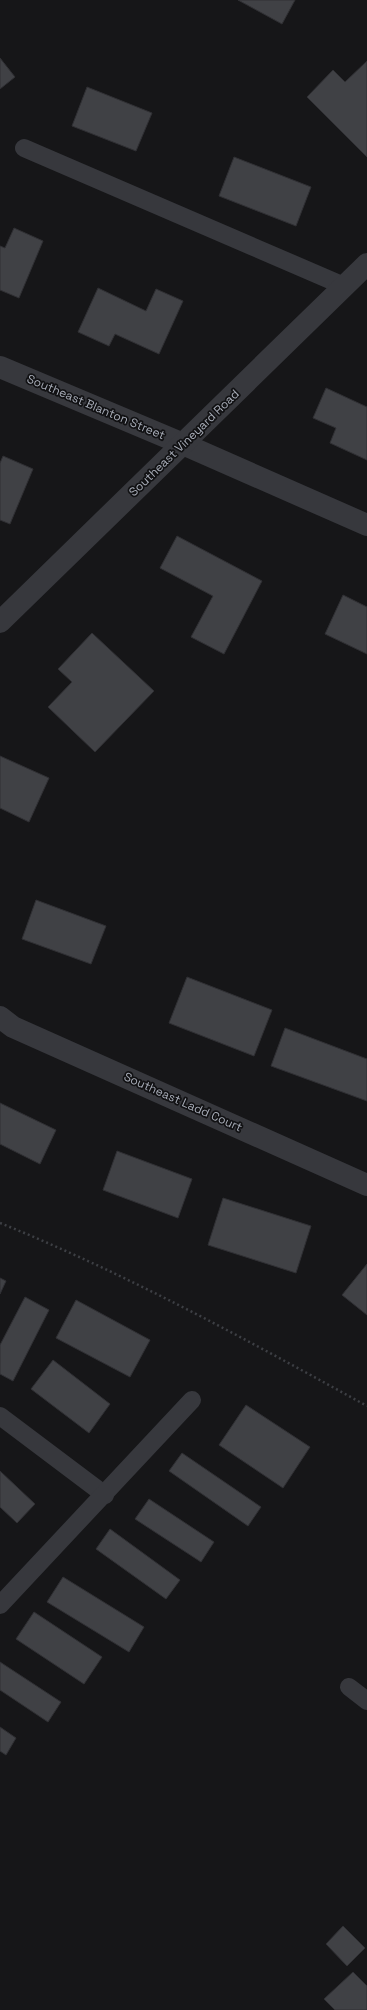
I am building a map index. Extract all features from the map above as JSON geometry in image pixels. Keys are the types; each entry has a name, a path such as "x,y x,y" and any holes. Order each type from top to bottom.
{"street":[{"name":"Southeast Vineyard Road","path":"0,622 367,264"},
{"name":"Southeast Blanton Street","path":"0,367 183,444 367,525"},
{"name":"Southeast Ladd Court","path":"0,1017 13,1027 367,1185"}],"lane":[{"path":"24,148 344,286"},
{"path":"0,1605 105,1495 192,1400"},
{"path":"0,1416 105,1495"},
{"path":"349,1687 367,1701"}],"path":[{"path":"0,1223 47,1242 228,1330 367,1406"}],"building":[{"path":"238,0 295,0 282,24"},
{"path":"0,58 15,77 0,89"},
{"path":"367,61 367,157 307,97 333,70 345,82"},
{"path":"87,87 152,113 136,151 72,126"},
{"path":"234,157 311,187 296,226 219,196"},
{"path":"14,228 43,241 19,298 0,290 0,246 5,248"},
{"path":"98,288 146,311 156,289 183,301 159,354 115,334 109,346 78,332"},
{"path":"326,388 367,407 367,460 330,443 336,428 313,418"},
{"path":"3,456 33,469 10,524 0,520 0,463"},
{"path":"177,536 262,581 224,654 191,637 213,596 160,568"},
{"path":"343,595 367,607 367,654 325,634"},
{"path":"92,633 154,691 95,752 48,707 72,682 58,669"},
{"path":"0,756 49,778 29,822 0,808"},
{"path":"36,900 106,926 91,964 22,939"},
{"path":"187,977 272,1010 254,1056 169,1023"},
{"path":"285,1028 367,1059 367,1101 271,1066"},
{"path":"0,1103 56,1130 40,1164 0,1144"},
{"path":"117,1151 192,1179 178,1218 103,1190"},
{"path":"223,1198 311,1226 296,1273 208,1245"},
{"path":"367,1264 367,1315 342,1295"},
{"path":"0,1278 6,1281 0,1294"},
{"path":"25,1297 49,1310 13,1381 0,1374 0,1345"},
{"path":"76,1300 150,1340 130,1377 56,1338"},
{"path":"53,1360 110,1404 89,1433 31,1389"},
{"path":"246,1405 310,1447 283,1488 219,1445"},
{"path":"182,1453 261,1507 248,1526 169,1471"},
{"path":"0,1471 35,1504 17,1523 0,1507"},
{"path":"149,1499 214,1542 201,1562 135,1519"},
{"path":"110,1529 180,1580 166,1599 96,1549"},
{"path":"63,1577 144,1627 129,1652 47,1602"},
{"path":"34,1612 102,1657 84,1684 16,1639"},
{"path":"0,1662 61,1702 48,1722 0,1690"},
{"path":"0,1727 16,1738 6,1755 0,1751"},
{"path":"343,1926 365,1948 347,1966 326,1944"},
{"path":"353,1972 367,1986 367,2010 335,2010 324,1999"}]}
